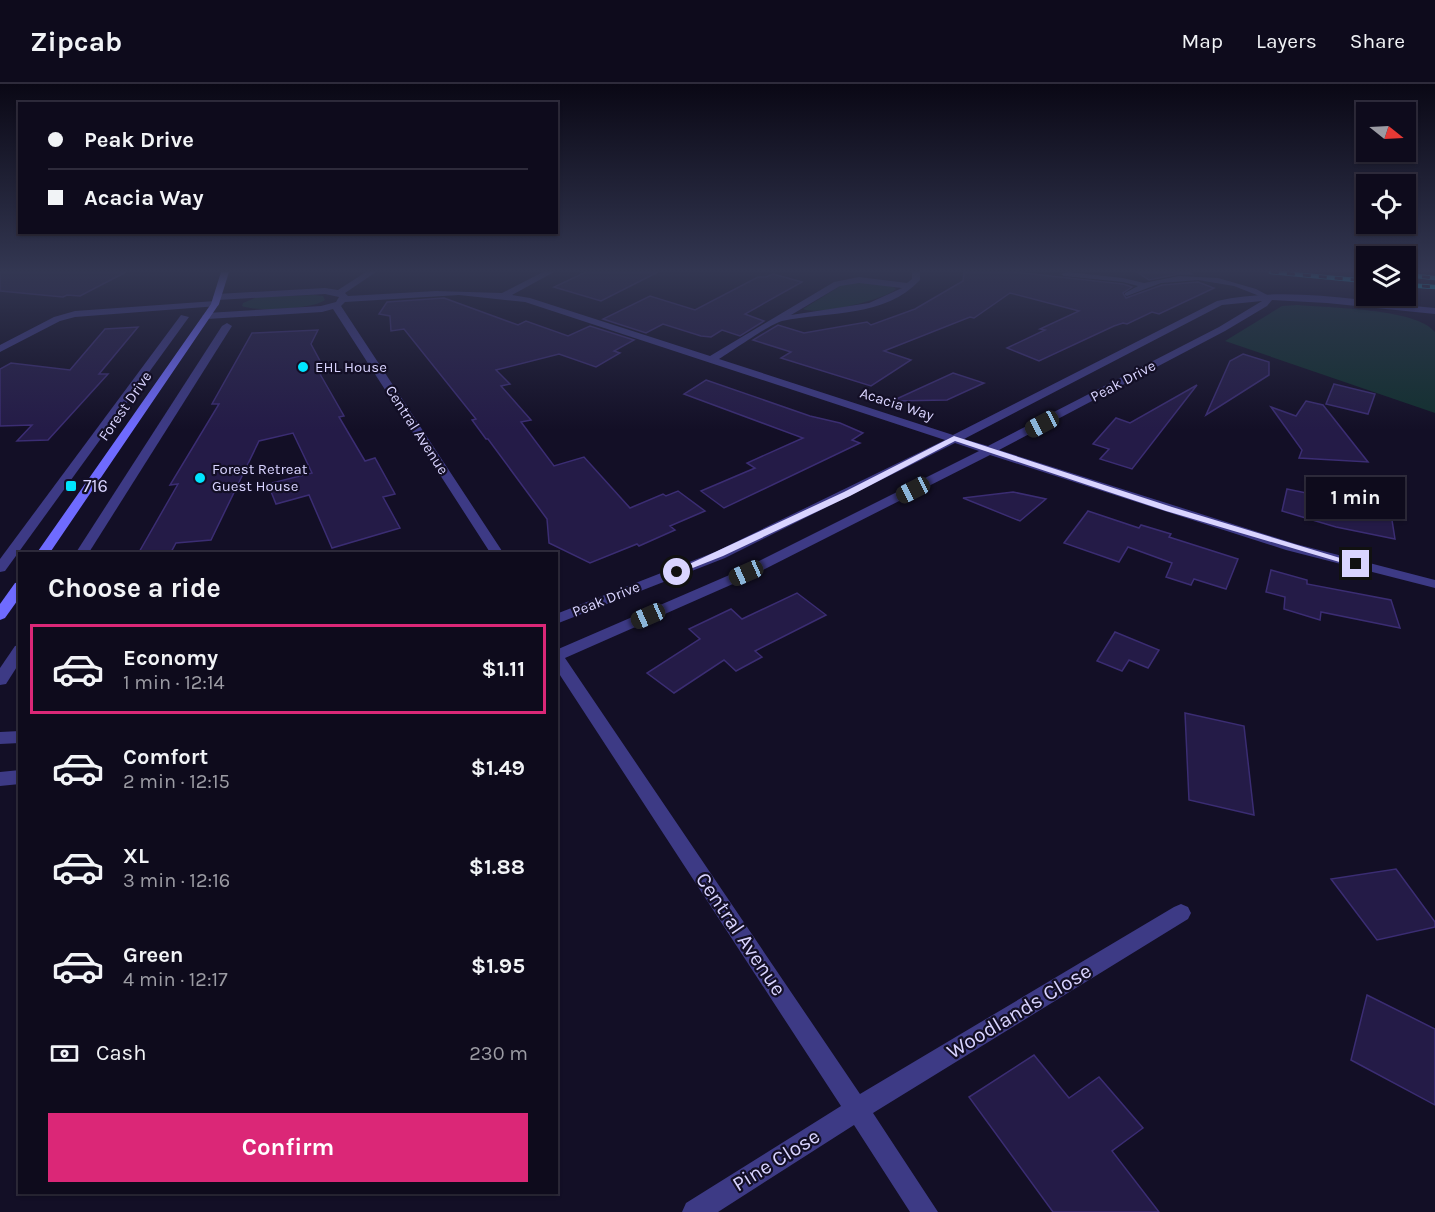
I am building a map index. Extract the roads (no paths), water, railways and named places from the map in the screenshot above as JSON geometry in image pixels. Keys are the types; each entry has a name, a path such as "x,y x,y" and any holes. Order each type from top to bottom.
{"main road":[{"name":"Forest Drive","path":"43,552 201,325"},
{"path":"0,615 18,589"}],"street":[{"path":"0,349 48,325"},
{"path":"0,568 178,325"},
{"name":"Central Avenue","path":"356,325 497,552"},
{"name":"Acacia Way","path":"601,325 1291,547 1435,584"},
{"path":"709,361 770,325"},
{"name":"Peak Drive","path":"558,618 720,555 847,494 1178,325"},
{"name":"Peak Drive","path":"558,655 746,573 993,450 1229,325"},
{"path":"82,552 227,326"},
{"path":"0,680 18,653"},
{"name":"Central Avenue","path":"558,659 925,1212"},
{"path":"0,738 18,737"},
{"path":"0,779 18,777"},
{"name":"Woodlands Close","path":"858,1109 1181,913"},
{"name":"Pine Close","path":"695,1212 858,1109"}],"place":[{"name":"EHL House","path":"303,367"},
{"name":"Forest Retreat Guest House","path":"200,478"},
{"name":"716","path":"71,486"}]}
